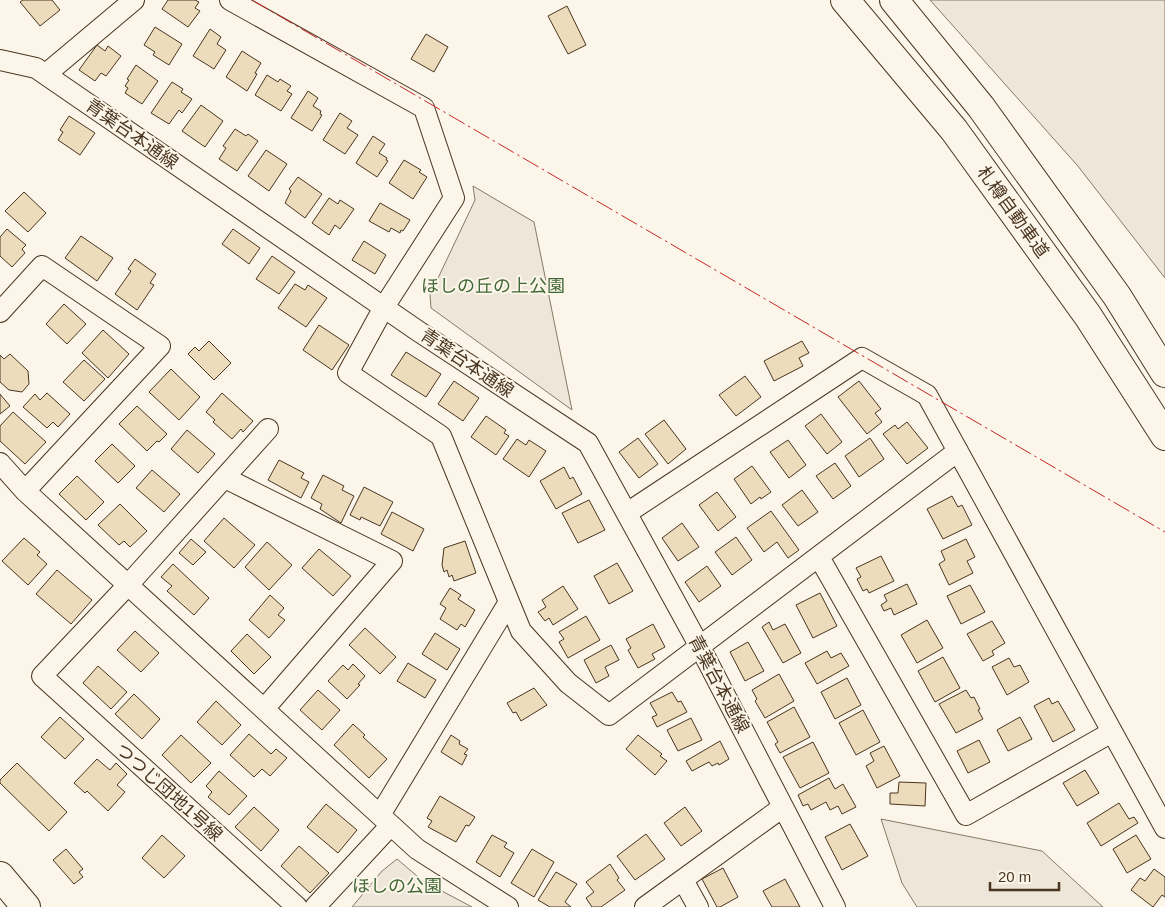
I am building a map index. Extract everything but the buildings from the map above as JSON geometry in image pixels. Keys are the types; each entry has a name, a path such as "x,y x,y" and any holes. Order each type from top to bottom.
{"highway":[{"name":"札樽自動車道","path":"845,0 960,138 1088,316 1165,436"},
{"name":"札樽自動車道","path":"894,0 982,107 1117,296 1165,373"},
{"path":"0,876 26,907"}],"street":[{"path":"46,74 134,0"},
{"path":"230,0 424,108 454,198 384,307 348,373 441,436 521,631 568,683 608,715 958,451"},
{"name":"青葉台本通線","path":"0,60 36,68 46,74 384,307 588,443 700,647 835,907"},
{"path":"0,312 42,266 160,346 25,491"},
{"path":"627,514 862,358 927,396 1165,828"},
{"path":"128,585 268,429"},
{"path":"0,463 25,491 417,849 508,907"},
{"path":"224,478 392,562 264,709"},
{"path":"819,557 966,815 1112,732"},
{"name":"つつじ団地1号線","path":"128,585 42,676 297,907"},
{"path":"314,907 385,820 509,602"},
{"path":"646,907 783,807"},
{"path":"683,880 698,907"}],"green space":[{"path":"930,0 1165,0 1165,278 1077,165"},
{"name":"ほしの丘の上公園","path":"473,186 534,222 572,410 431,308 430,295 475,200"},
{"path":"881,819 1042,851 1103,907 917,907 902,883"},
{"name":"ほしの公園","path":"397,859 423,881 472,907 352,907 382,871"}],"power":[{"path":"252,0 1165,532"}]}
